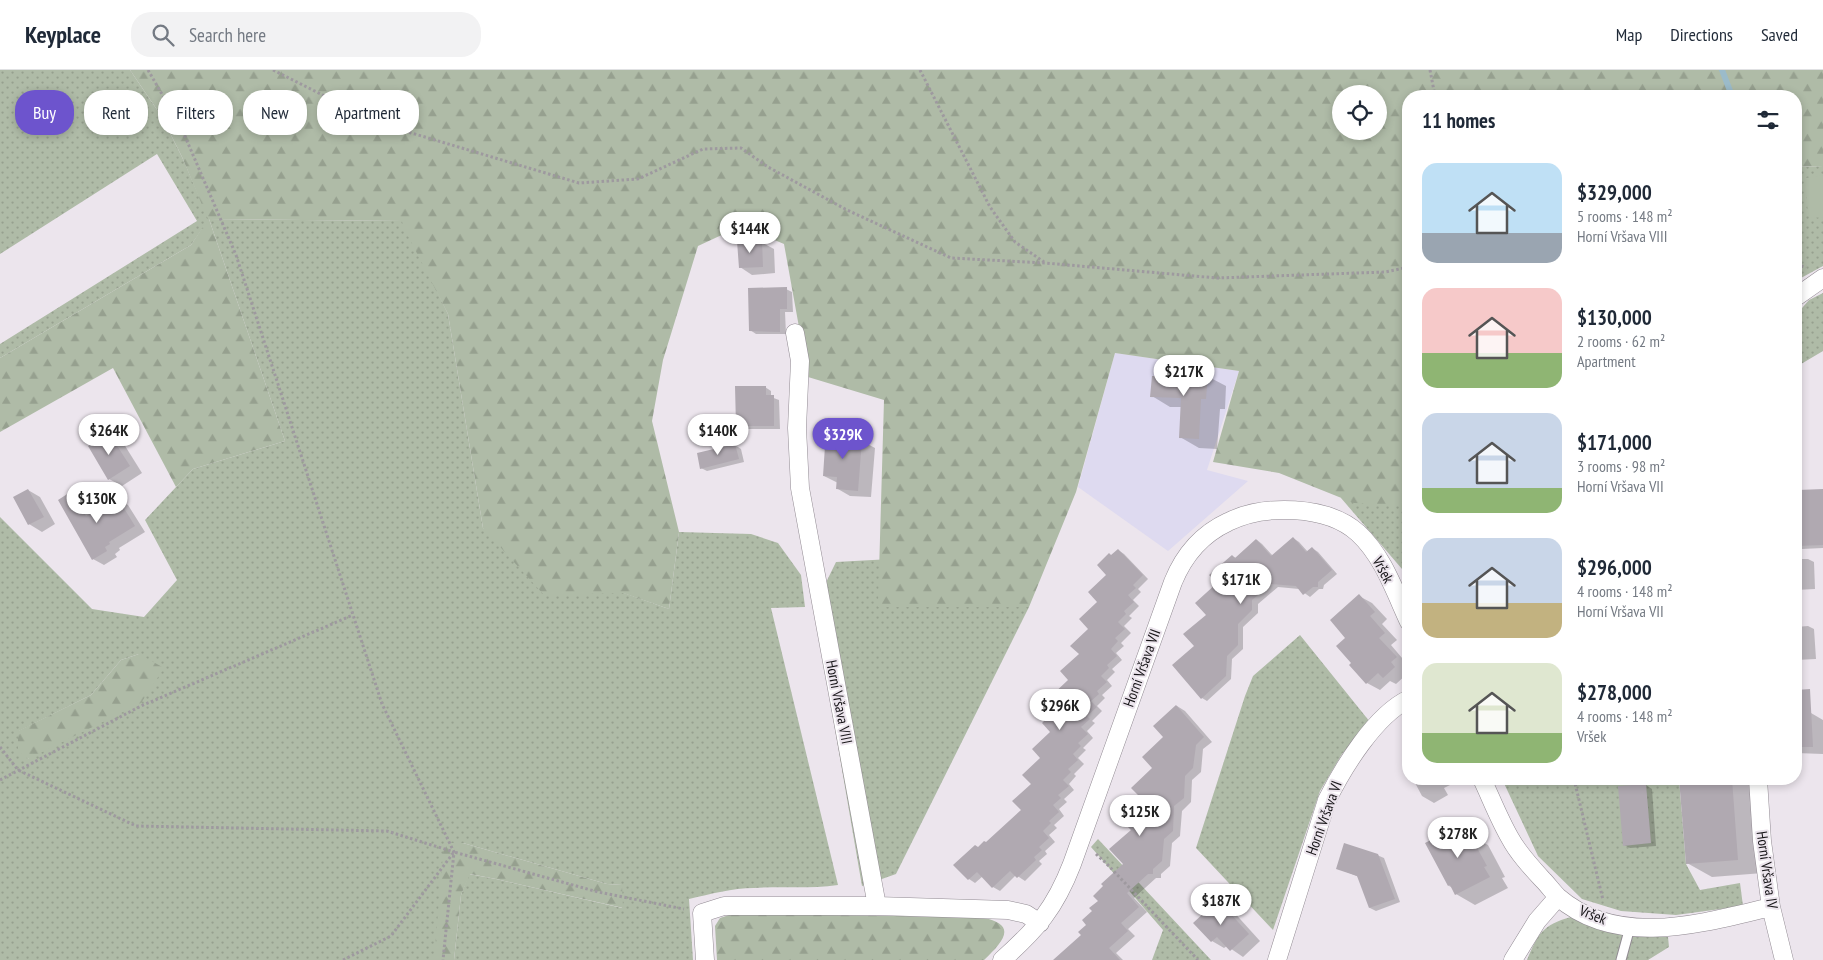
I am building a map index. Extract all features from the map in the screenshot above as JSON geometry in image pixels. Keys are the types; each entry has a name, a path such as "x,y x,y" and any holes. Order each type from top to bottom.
{"street":[{"path":"1802,293 1823,278"},
{"name":"Horní Vršava VIII","path":"795,333 800,361 797,428 800,488 877,906"},
{"name":"Horní Vršava VII","path":"1002,960 1040,923 1060,895 1173,582 1185,558 1194,546 1228,521 1275,511 1299,511 1320,514 1345,524 1370,546"},
{"name":"Vršek","path":"1370,546 1384,568 1402,607"},
{"name":"Horní Vršava VI","path":"1277,960 1327,800 1350,758 1378,724 1402,703"},
{"name":"Vršek","path":"1485,785 1510,840 1532,868 1558,897 1579,911 1600,921 1630,927 1662,928 1723,920 1771,907"},
{"name":"Horní Vršava IV","path":"1758,785 1762,841 1771,907 1784,960"},
{"path":"1513,960 1537,921 1558,897"},
{"path":"704,960 702,913 724,906 877,906 1008,910 1026,914 1040,923"}],"lane":[{"path":"1621,960 1630,927"}],"path":[{"path":"148,70 181,127 236,254 382,704 454,852 443,960"},
{"path":"273,70 378,123 579,183 638,179 703,149 741,148 768,167 847,210 951,258 1045,263 1217,278 1385,272 1402,268"},
{"path":"920,70 990,207 1015,242 1045,263"},
{"path":"1430,70 1434,90"},
{"path":"0,780 141,706 353,615"},
{"path":"0,747 18,770 136,826 387,831 454,852 598,892 702,913"},
{"path":"1575,785 1608,922"},
{"path":"1080,841 1106,863 1198,960"},
{"path":"343,960 391,936 454,852"}],"shaded area":[{"path":"1115,353 1239,371 1207,470 1248,481 1168,551 1078,487"}],"green space":[{"path":"0,70 130,70 144,90 84,90 84,135 148,135 148,96 158,111 158,135 171,135 209,219 191,245 0,358 0,344 197,221 157,154 0,254"},
{"path":"130,70 1823,70 1823,166 1802,167 1802,90 1402,90 1402,506 1354,503 1279,473 1213,462 1239,371 1115,353 1076,492 1029,607 878,607 884,400 808,377 784,244 741,226 698,246 663,360 652,421 679,532 669,609 623,593 544,595 483,528 448,314 402,221 209,219 285,441 193,469 176,487 113,368 0,432 0,358 191,245 208,219 171,135 233,135 233,90 158,90 158,111 148,96 148,90 144,90"},
{"path":"1823,166 1823,266 1802,277 1802,167"},
{"path":"1823,175 1823,218 1810,217 1808,213 1806,178"},
{"path":"209,219 403,221 448,314 483,528 624,593 669,609 679,532 751,534 778,543 801,575 805,607 771,608 838,885 738,889 689,899 693,960 454,960 461,895 469,874 622,908 622,885 607,884 463,843 435,960 0,960 0,517 92,609 144,617 177,580 145,520 193,469 285,441","holes":["139,654 28,759 19,731 91,695 121,660"]},
{"path":"1823,293 1823,351 1802,363 1802,308 1809,300"},
{"path":"1343,479 1402,480 1402,569 1341,498"},
{"path":"946,556 945,602 1029,607 896,874 862,886 814,607 836,562"},
{"path":"1300,635 1370,722 1342,754 1320,791 1273,930 1196,848 1253,676"},
{"path":"139,654 164,668 141,703 28,759 18,751 18,731 91,695 121,660"},
{"path":"1505,785 1679,785 1686,864 1700,890 1740,883 1743,906 1676,915 1621,911 1582,899 1538,856"},
{"path":"1098,839 1211,960 1152,960 1163,930 1091,847"},
{"path":"444,843 463,843 607,884 622,885 623,908 470,874 461,895 454,960 434,960"},
{"path":"732,914 980,917 1000,924 1004,929 1004,934 1002,940 984,960 717,960 715,926 720,918"},
{"path":"1571,917 1618,934 1668,937 1669,947 1648,960 1527,960 1534,943 1547,927"}],"building":[{"path":"762,240 763,267 739,268 737,241"},
{"path":"787,287 787,309 780,309 780,332 749,331 748,288"},
{"path":"1189,367 1208,374 1206,399 1201,399 1199,439 1179,438 1181,398 1150,397 1152,376 1162,376 1162,374 1182,375"},
{"path":"735,386 766,386 766,395 774,395 774,426 736,426"},
{"path":"826,431 848,432 847,438 862,440 858,491 836,489 837,477 823,476"},
{"path":"109,433 130,466 108,480 88,446"},
{"path":"735,444 739,459 700,469 697,453"},
{"path":"28,489 44,517 28,525 13,497"},
{"path":"1823,489 1823,545 1802,546 1802,490"},
{"path":"72,491 86,516 117,497 135,526 109,542 110,544 105,547 107,551 92,560 58,500"},
{"path":"1293,537 1306,552 1312,547 1332,570 1318,582 1318,587 1313,587 1303,595 1296,586 1271,584 1252,600 1252,610 1238,624 1238,645 1227,656 1226,676 1201,699 1172,665 1194,646 1183,634 1206,615 1195,603 1217,583 1209,575 1232,555 1235,558 1256,539 1271,556"},
{"path":"1118,549 1143,575 1133,585 1136,588 1128,595 1134,602 1124,611 1126,614 1118,622 1125,629 1115,638 1118,641 1111,649 1117,656 1107,665 1109,668 1101,676 1107,682 1097,691 1099,694 1091,701 1097,707 1087,716 1090,719 1081,727 1088,734 1078,743 1081,746 1073,754 1078,760 1068,769 1071,772 1063,780 1069,786 1058,795 1061,798 1053,805 1059,812 1049,821 1051,823 1043,831 1049,838 1039,847 1042,850 1034,857 1036,860 1017,878 1010,871 992,888 977,872 968,880 953,865 975,845 978,847 984,841 986,842 1021,810 1012,801 1031,784 1022,775 1040,758 1032,749 1050,732 1042,723 1060,706 1050,697 1068,680 1060,671 1079,654 1070,646 1088,629 1079,619 1097,602 1088,592 1106,575 1097,565 1109,553 1111,555"},
{"path":"1359,594 1375,612 1370,616 1385,633 1379,638 1397,657 1391,662 1395,667 1383,678 1378,673 1366,684 1349,665 1351,663 1336,646 1345,638 1330,620"},
{"path":"1810,689 1813,747 1802,747 1802,690"},
{"path":"1176,705 1204,737 1196,745 1193,768 1185,776 1184,798 1174,806 1173,831 1164,839 1162,861 1153,869 1153,874 1148,874 1127,893 1139,907 1121,923 1128,931 1109,948 1120,960 1053,960 1081,935 1078,932 1086,925 1082,920 1092,911 1089,908 1098,901 1093,896 1103,886 1101,884 1123,864 1109,849 1131,830 1120,819 1142,799 1131,788 1152,768 1142,757 1163,737 1153,726"},
{"path":"1646,785 1651,843 1623,846 1618,786"},
{"path":"1679,785 1732,785 1738,860 1686,864"},
{"path":"1462,824 1487,866 1484,867 1490,877 1455,895 1450,885 1448,886 1425,843"},
{"path":"1344,843 1378,854 1395,899 1369,908 1357,876 1336,869"},
{"path":"1218,900 1249,934 1230,951 1217,937 1211,942 1193,923"}],"waterway":[{"path":"1722,70 1730,90"}]}
